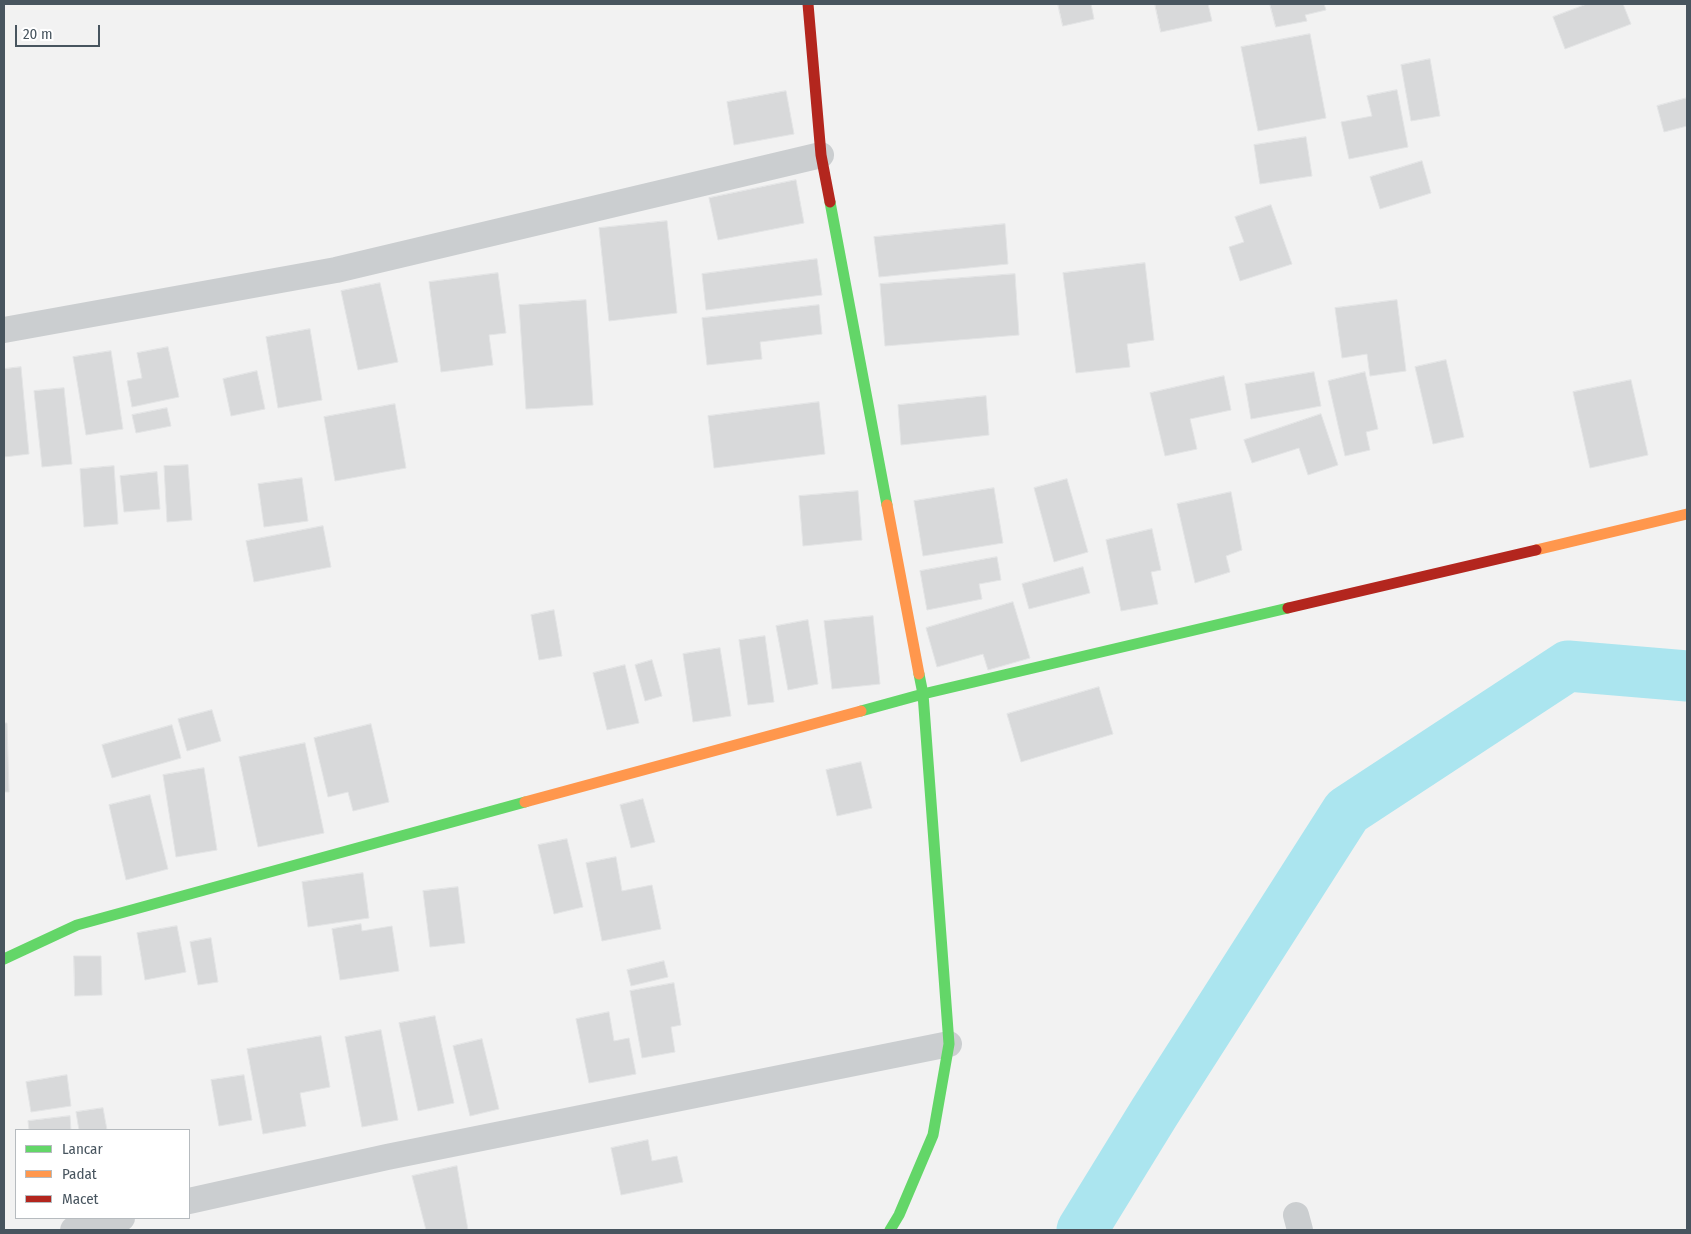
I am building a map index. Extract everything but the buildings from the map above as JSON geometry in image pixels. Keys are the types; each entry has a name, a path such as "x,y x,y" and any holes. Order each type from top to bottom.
{"street":[{"path":"808,4 822,155 924,694 949,1044 933,1135 899,1215 890,1230"},
{"path":"4,330 336,270 822,155"},
{"path":"4,959 77,925 924,694 1687,514"},
{"path":"190,1201 388,1157 949,1044"},
{"path":"73,1230 118,1219"}],"waterway":[{"path":"1082,1230 1154,1113 1347,811 1568,666 1687,676"}],"traffic: fast":[{"path":"830,202 887,505"},
{"path":"861,711 923,694 1288,608"},
{"path":"890,1230 899,1215 933,1135 949,1044 923,694 919,674"},
{"path":"4,959 77,925 525,802"}],"traffic: slow":[{"path":"887,505 919,674"},
{"path":"1536,550 1687,514"},
{"path":"525,802 861,711"}],"traffic: jam":[{"path":"808,4 821,155 830,202"},
{"path":"1288,608 1536,550"}]}
